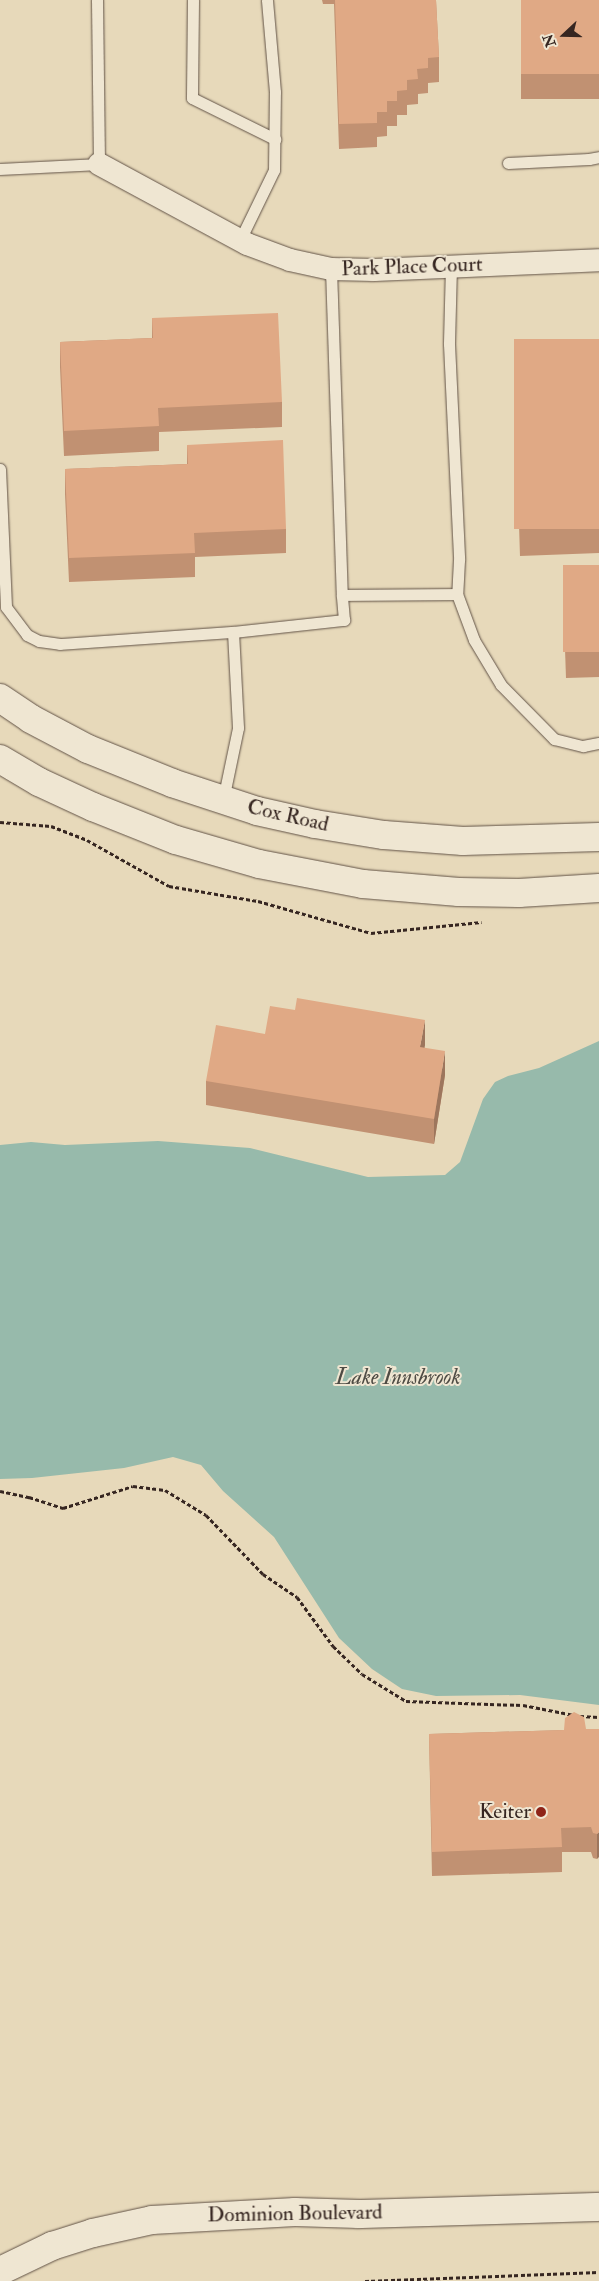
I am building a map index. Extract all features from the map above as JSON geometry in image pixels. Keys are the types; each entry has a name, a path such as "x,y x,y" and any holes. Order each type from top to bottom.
{"main road":[{"name":"Cox Road","path":"0,698 32,719 88,749 172,784 257,811 315,824 384,835 463,841 599,837"},
{"path":"0,759 39,782 93,807 176,840 259,864 363,884 459,892 519,892 599,888"},
{"name":"Dominion Boulevard","path":"0,2271 52,2246 152,2220 295,2212 359,2214 599,2207"}],"street":[{"name":"Park Place Court","path":"99,164 240,240 290,260 331,269 374,270 599,260"}],"lane":[{"path":"0,170 99,164 97,0"},
{"path":"193,0 192,98 274,139"},
{"path":"240,240 274,170 275,92 267,0"},
{"path":"508,163 599,157"},
{"path":"451,266 449,344 459,560 457,594 474,640 500,685 554,739 583,746 599,743"},
{"path":"0,469 6,607 26,635 39,641 60,644 233,632 344,620 331,269"},
{"path":"342,595 457,594"},
{"path":"223,800 238,728 233,632"}],"path":[{"path":"0,1491 29,1497 63,1508 133,1486 165,1490 206,1515 263,1574 297,1597 333,1646 362,1674 406,1701 523,1705 576,1716 599,1717"},
{"path":"365,2281 599,2272"}],"water":[{"name":"Lake Innsbrook","path":"599,1041 599,1705 520,1695 436,1696 402,1689 372,1669 339,1638 274,1537 223,1491 201,1465 173,1457 124,1468 32,1478 0,1479 0,1145 31,1142 65,1145 158,1141 250,1148 368,1177 445,1175 460,1162 483,1099 495,1082 508,1076 539,1068"}],"building":[{"path":"335,0 436,0 439,57 428,58 428,68 417,69 418,79 407,80 407,90 397,91 397,101 387,101 387,112 377,112 377,123 339,124"},
{"path":"521,0 599,0 599,74 521,74"},
{"path":"278,313 282,402 158,408 159,426 64,431 60,342 153,338 152,318"},
{"path":"514,339 599,339 599,529 514,529"},
{"path":"283,440 286,529 194,533 195,553 69,558 65,469 188,464 187,445"},
{"path":"563,565 599,565 599,652 563,652"},
{"path":"297,998 425,1020 420,1047 445,1051 434,1119 206,1081 216,1025 265,1034 270,1006 295,1010"},
{"path":"574,1712 584,1717 586,1729 599,1729 599,1832 597,1834 593,1833 591,1827 561,1828 562,1847 432,1852 429,1734 564,1730 565,1718"}],"place":[{"name":"Keiter","path":"541,1812"}]}
